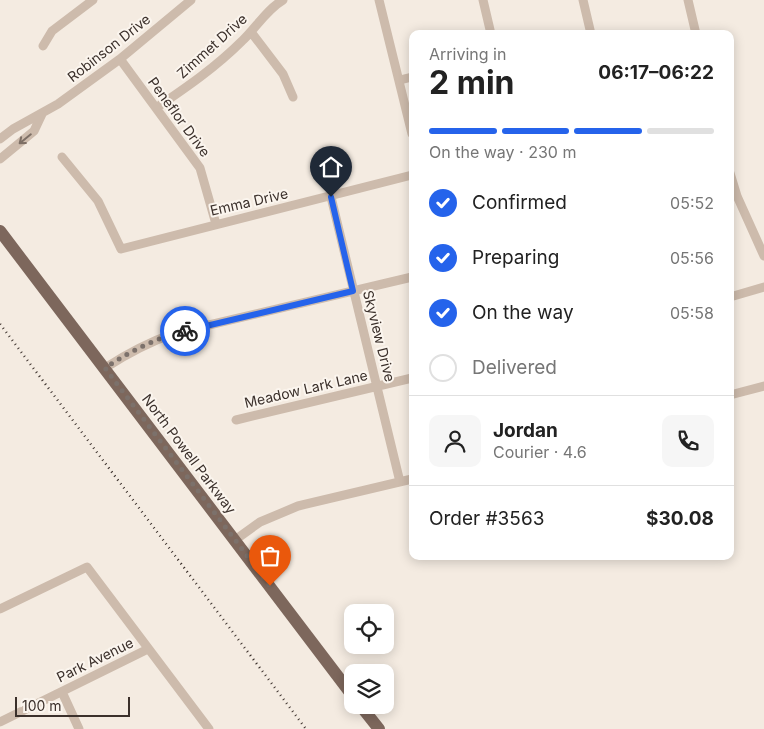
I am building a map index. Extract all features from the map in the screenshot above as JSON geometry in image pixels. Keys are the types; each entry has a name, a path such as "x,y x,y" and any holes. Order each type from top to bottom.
{"main road":[{"name":"North Powell Parkway","path":"0,231 344,684"},
{"path":"367,714 379,729"}],"street":[{"path":"43,46 52,31 94,0"},
{"name":"Robinson Drive","path":"0,139 42,114 120,59 191,0"},
{"name":"Zimmet Drive","path":"156,108 191,86 251,32 274,6 283,0"},
{"path":"379,0 409,120"},
{"path":"483,0 490,30"},
{"path":"583,0 590,30"},
{"path":"688,0 695,30"},
{"path":"251,32 283,74 293,96"},
{"name":"Peneflor Drive","path":"120,59 200,168 216,224"},
{"path":"400,80 409,77"},
{"name":"Robinson Drive","path":"0,159 34,131 42,114"},
{"name":"Emma Drive","path":"62,157 98,201 121,249 409,176"},
{"name":"Skyview Drive","path":"331,197 400,482"},
{"path":"734,199 764,256"},
{"path":"105,368 131,351 158,338 409,278"},
{"path":"734,296 764,287"},
{"name":"Meadow Lark Lane","path":"236,420 409,379"},
{"path":"734,394 764,386"},
{"path":"235,540 260,522 291,508 409,480"},
{"path":"0,610 87,567 209,729"},
{"name":"Park Avenue","path":"0,722 148,650"},
{"path":"62,692 79,729"}],"railway":[{"path":"0,324 306,729"}],"way so far":[{"path":"185,331 150,341 105,368 270,586"}],"route":[{"path":"185,331 353,291 331,197"}]}
